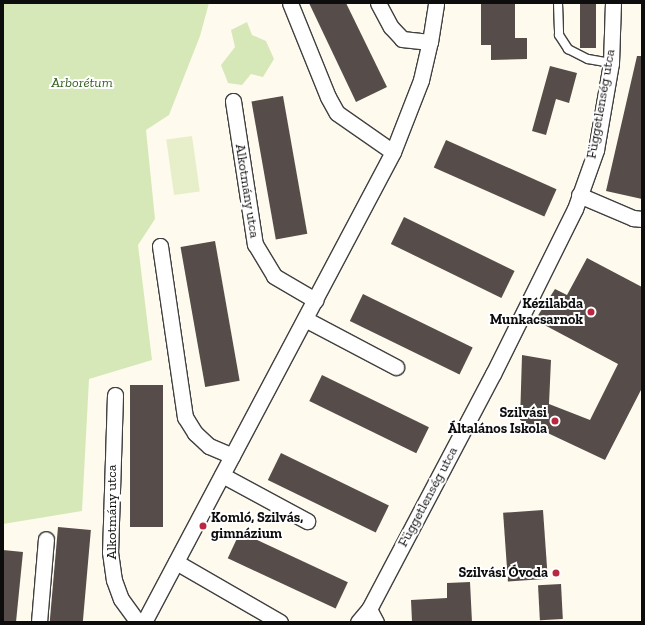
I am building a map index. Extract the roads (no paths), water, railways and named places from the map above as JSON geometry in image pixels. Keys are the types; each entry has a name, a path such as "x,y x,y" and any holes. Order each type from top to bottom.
{"street":[{"path":"290,3 328,97 337,113 393,152"},
{"path":"378,3 391,27 402,39 430,42"},
{"path":"144,622 393,152 421,80 430,42 436,3"},
{"name":"Függetlenség utca","path":"358,622 369,609 493,374 575,209 596,150 611,63 613,3"},
{"name":"Alkotmány utca","path":"233,101 255,244 274,276 314,300"},
{"path":"579,195 633,218 642,219"},
{"path":"160,246 185,417 195,433 209,446 232,456"},
{"path":"305,319 396,367"},
{"name":"Alkotmány utca","path":"115,395 110,552 114,580 121,599 138,622"},
{"path":"222,476 306,521"},
{"path":"39,622 46,539"},
{"path":"176,562 280,622"},
{"path":"369,609 376,622"}],"lane":[{"path":"558,3 559,35 568,49 588,59 611,63"}],"place":[{"name":"Kézilabda Munkacsarnok","path":"591,312"},
{"name":"Szilvási Általános Iskola","path":"555,421"},
{"name":"Komló, Szilvás, gimnázium","path":"203,526"},
{"name":"Szilvási Óvoda","path":"556,573"}],"park label":[{"name":"Arborétum","path":"82,83"}]}
